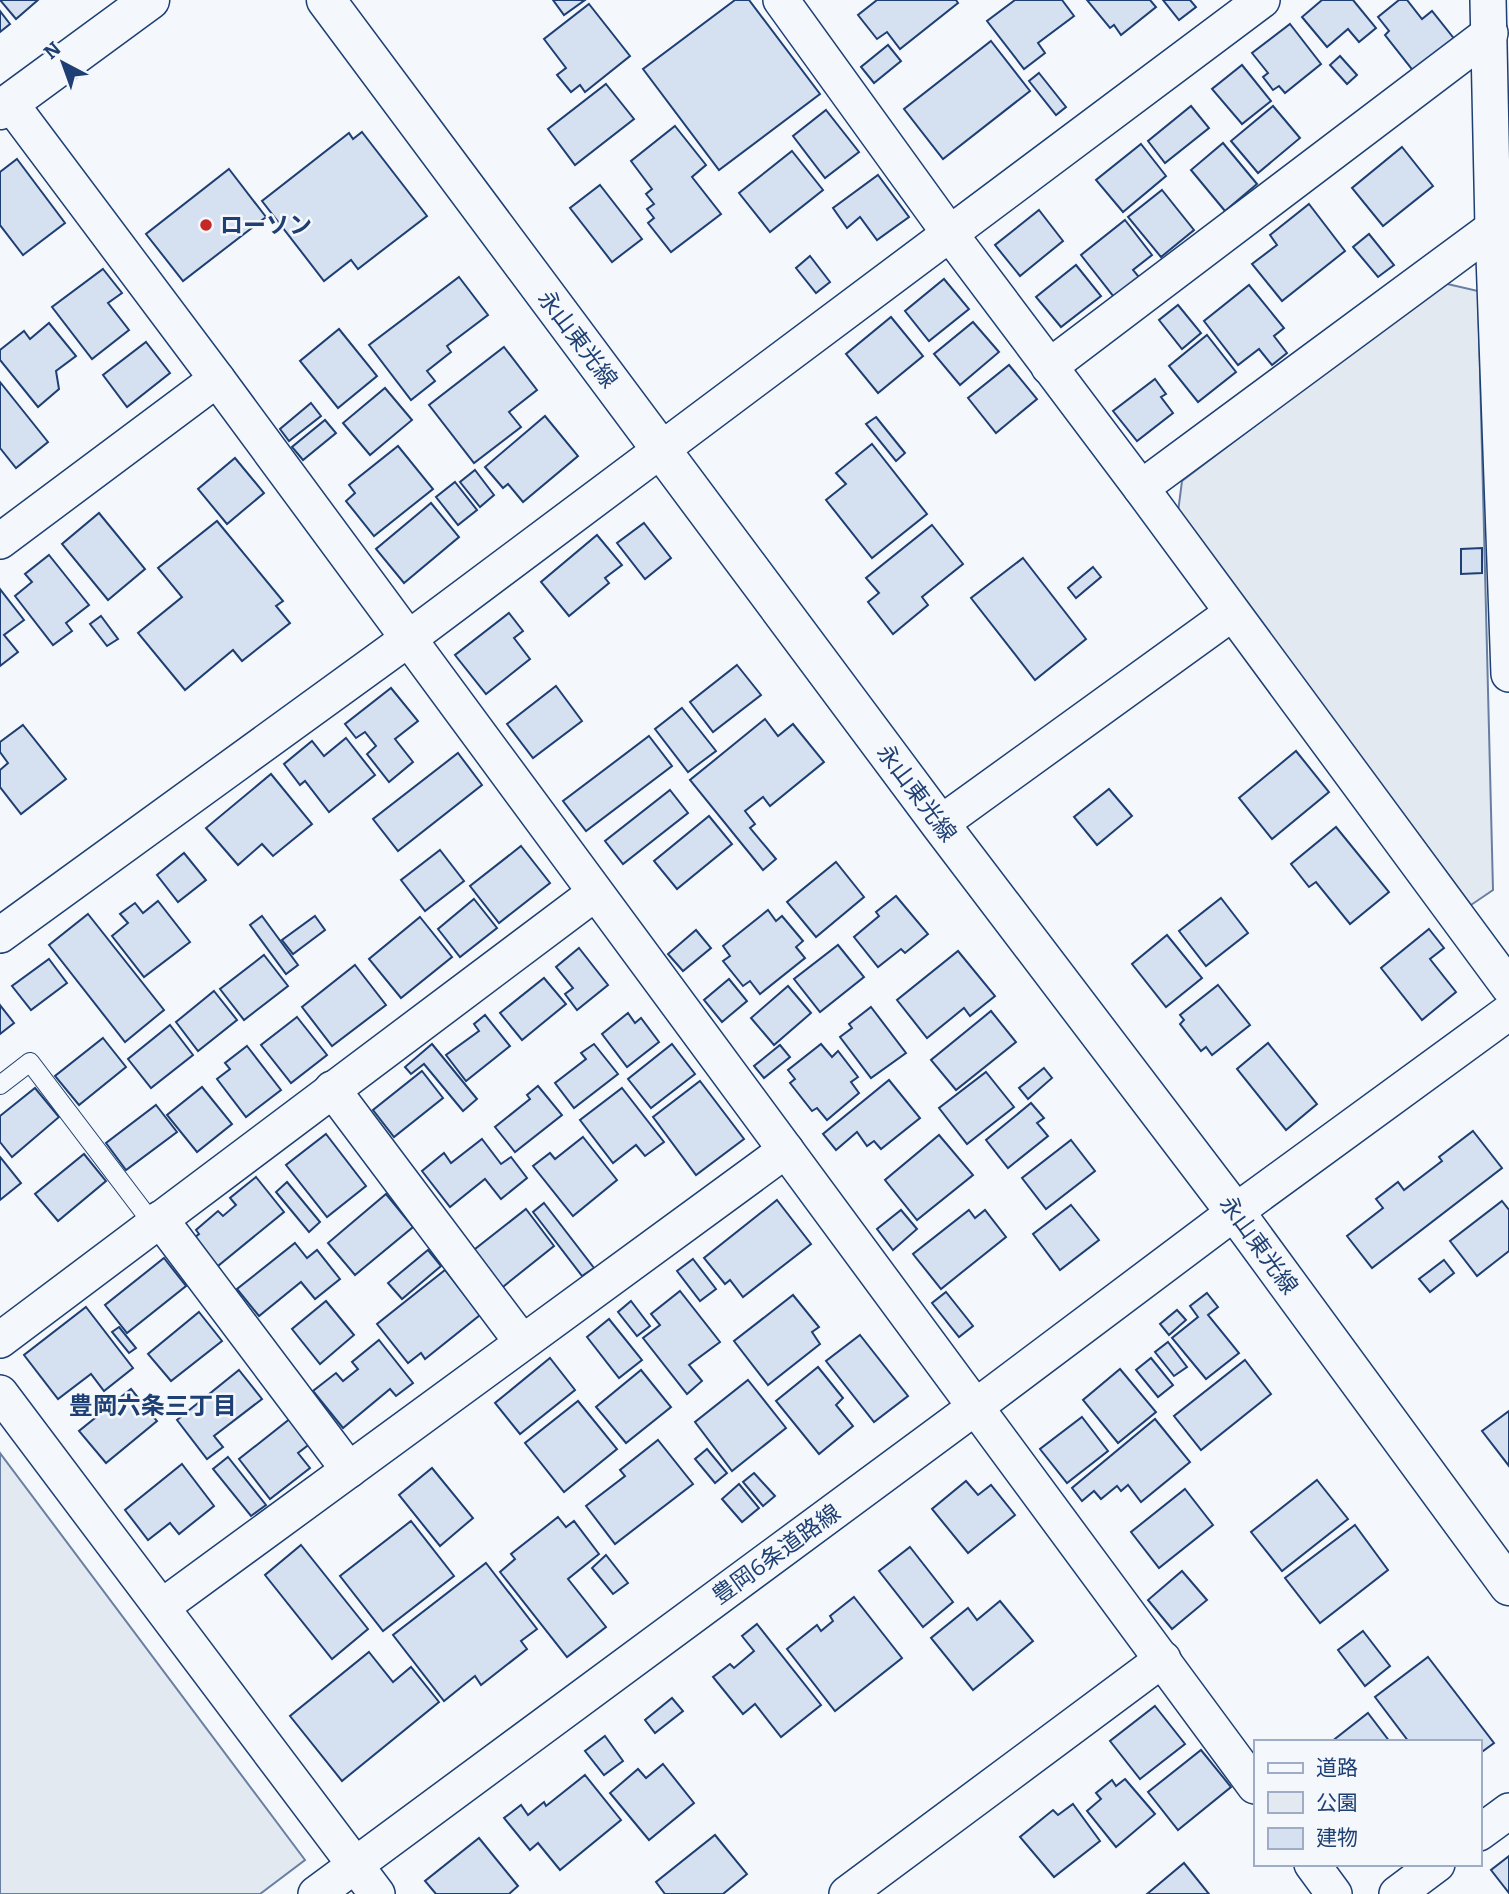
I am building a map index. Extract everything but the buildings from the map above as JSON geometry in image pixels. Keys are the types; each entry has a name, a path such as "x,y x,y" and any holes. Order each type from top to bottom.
{"street":[{"path":"150,0 5,106 217,379 1254,1785"},
{"name":"永山東光線","path":"326,0 940,824 1235,1212 1509,1586"},
{"path":"781,0 950,234 1509,987"},
{"path":"0,936 408,639 1262,0"},
{"path":"1049,367 1489,16"},
{"path":"1489,16 1501,228 1509,674"},
{"path":"1141,488 1501,228"},
{"path":"0,541 217,379"},
{"path":"940,824 1232,613"},
{"path":"0,1339 595,893"},
{"name":"豊岡6条道路線","path":"316,1894 1509,1012"},
{"path":"332,1089 522,1342"},
{"path":"163,1606 786,1150"},
{"path":"157,1221 349,1471"},
{"path":"0,1392 377,1894"},
{"path":"847,1894 1163,1659"},
{"path":"1481,1832 1509,1811"},
{"path":"1313,1866 1334,1894"},
{"path":"1397,1894 1434,1866"}],"lane":[{"path":"0,1085 30,1062 157,1221"}],"green space":[{"path":"1443,283 1478,291 1493,890 1471,905 1178,512 1182,481"},
{"path":"0,1453 305,1860 260,1894 0,1894"}],"place":[{"name":"ローソン","path":"206,225"}],"district":[{"name":"豊岡六条三丁目","path":"153,1406"}]}
